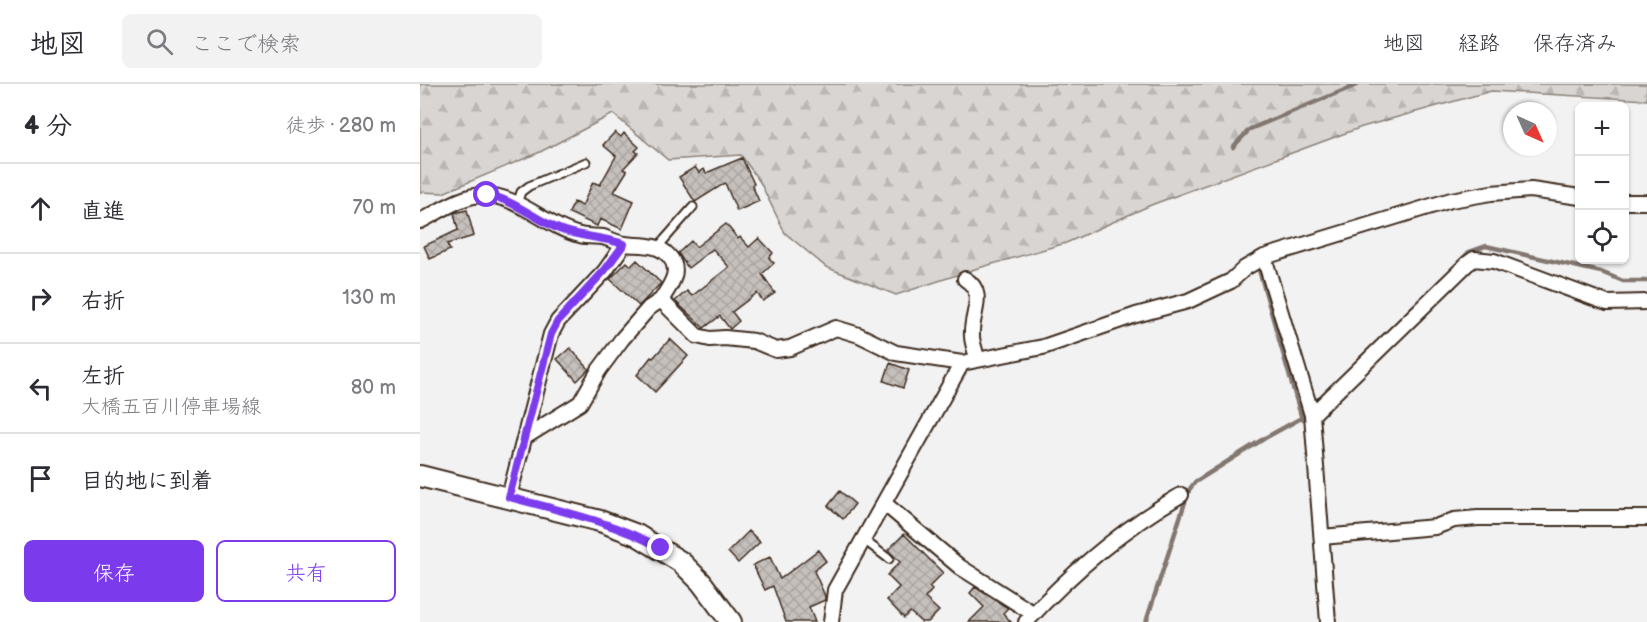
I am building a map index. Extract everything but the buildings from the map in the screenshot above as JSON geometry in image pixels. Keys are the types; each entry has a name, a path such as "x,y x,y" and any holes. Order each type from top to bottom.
{"main road":[{"path":"420,476 600,521 637,535 681,562 701,582 731,622"}],"street":[{"path":"661,300 698,336 705,338 754,341 776,351 790,348 836,328 859,335 896,353 962,363 1042,347 1136,315 1188,301 1232,281 1245,268 1264,257 1451,200 1491,193 1531,190 1575,196"},
{"path":"420,221 471,196 492,196 516,204 557,228 582,236 602,237 624,244 657,248 673,261 675,276 661,300 649,308 622,339 599,370 580,404 525,437"},
{"path":"1629,202 1647,201"},
{"path":"509,497 551,334 558,321 605,270 624,244"},
{"path":"1264,257 1312,415 1328,622"},
{"path":"1312,415 1474,259 1484,258 1494,261 1607,303 1647,302"},
{"path":"965,279 973,284 976,290 972,335 978,359"},
{"path":"831,622 835,590 962,363"},
{"path":"885,504 960,567 1030,618 1068,578 1106,545 1181,495"},
{"path":"1322,537 1435,527 1454,520 1478,518 1647,518"}],"lane":[{"path":"516,204 521,192 528,186 586,162"},
{"path":"657,248 693,207"},
{"path":"864,540 889,559"}],"green space":[{"path":"420,84 1647,84 1647,100 1491,91 1362,127 1151,205 1066,243 896,295 826,267 785,233 760,182 741,155 668,160 613,114 540,152 443,193 420,192"}],"waterway":[{"path":"1233,147 1250,129 1359,84"},
{"path":"1459,262 1469,252 1486,246 1601,272 1623,281 1647,281"},
{"path":"1259,270 1302,419"},
{"path":"1316,402 1440,281"},
{"path":"1146,622 1189,490 1195,482 1303,417"}],"route":[{"path":"487,195 503,198 516,204 557,228 582,236 602,237 624,244 605,270 558,321 551,334 509,497 600,521 637,535 661,548"}]}
